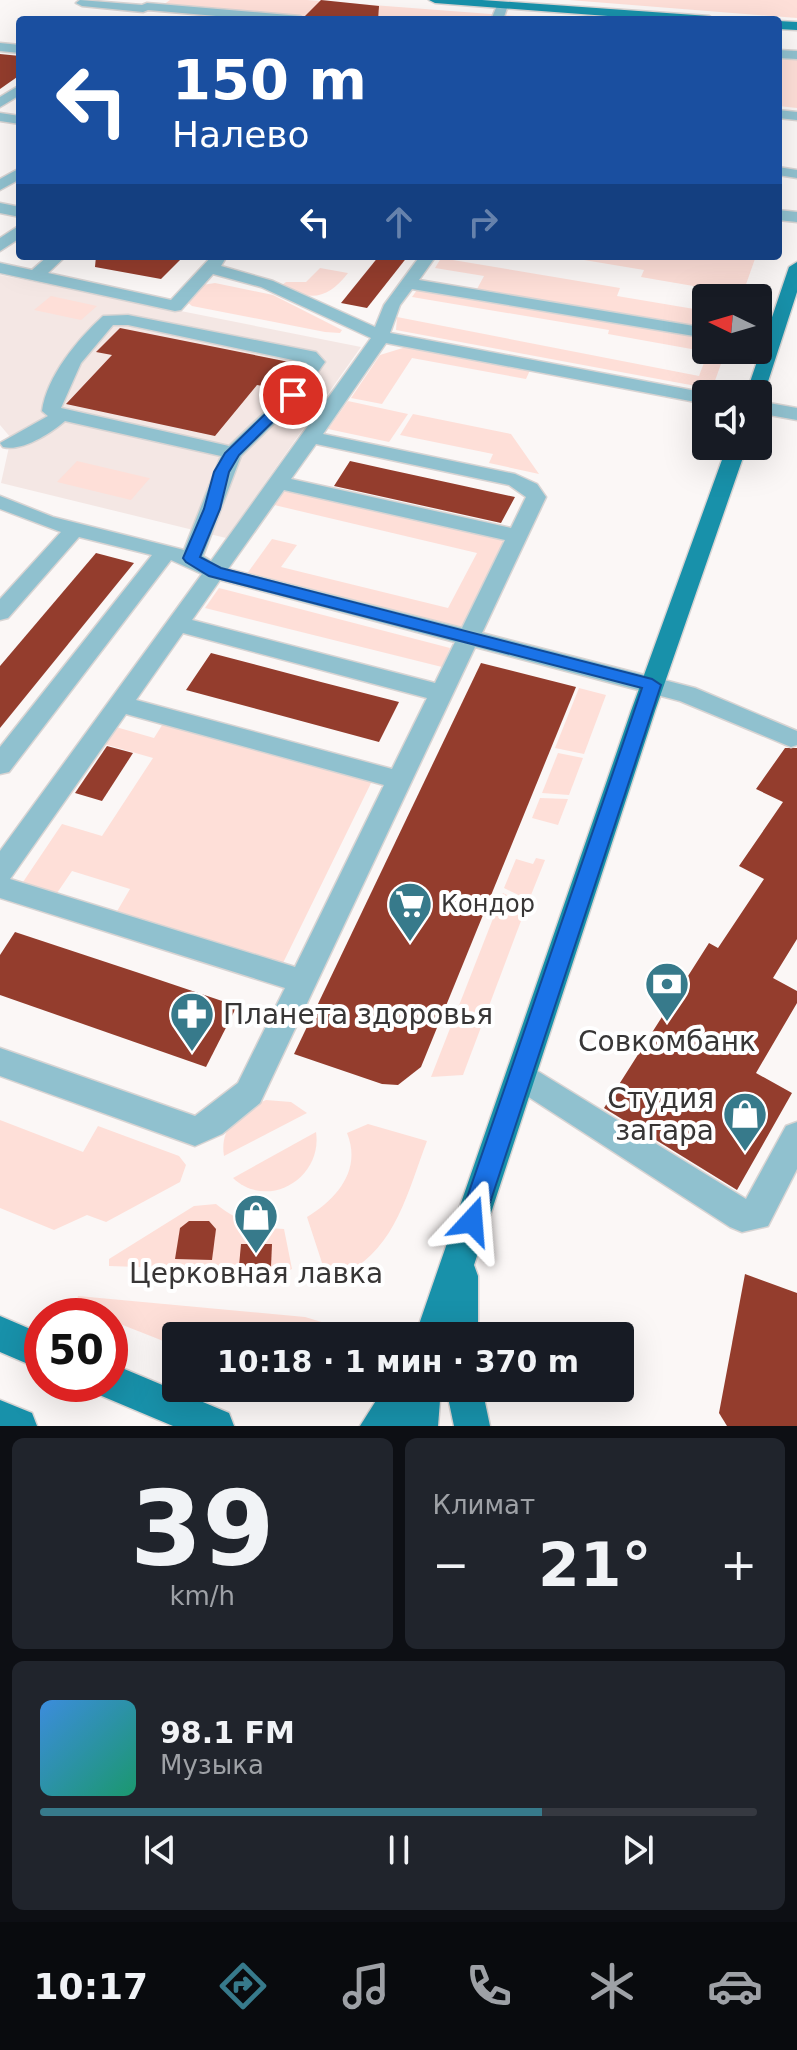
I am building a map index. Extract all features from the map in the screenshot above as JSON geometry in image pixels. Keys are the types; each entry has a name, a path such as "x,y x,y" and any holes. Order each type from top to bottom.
{"main road":[{"path":"435,0 495,3 601,16"},
{"path":"772,326 797,267"},
{"path":"438,1322 652,685 732,460"},
{"path":"460,1322 462,1250"},
{"path":"0,1334 24,1344"},
{"path":"128,1389 216,1426"},
{"path":"378,1426 396,1402"},
{"path":"420,1426 422,1402"},
{"path":"467,1402 472,1426"},
{"path":"0,1418 19,1426"}],"street":[{"path":"82,3 149,5 260,16"},
{"path":"132,16 149,5"},
{"path":"0,103 11,92"},
{"path":"0,246 16,233"},
{"path":"35,276 53,260"},
{"path":"0,872 382,337 384,320 425,260"},
{"path":"0,268 175,306 215,262 382,337 535,375 692,396"},
{"path":"408,283 692,331"},
{"path":"191,558 208,521 222,472 233,453 293,395 316,362 310,356 128,320 105,319 78,352 50,401 51,411 61,415 233,453"},
{"path":"772,410 797,414"},
{"path":"10,443 47,427 61,415"},
{"path":"0,1062 195,1131 216,1124 230,1106 249,1093 536,497 530,488 515,480 312,437"},
{"path":"280,483 518,536"},
{"path":"4,510 191,558 215,572 469,637 511,639 687,694 791,738"},
{"path":"0,613 75,529"},
{"path":"0,765 166,552"},
{"path":"177,624 442,693"},
{"path":"121,704 399,780"},
{"path":"0,887 302,981"},
{"path":"521,1075 742,1216 756,1215 797,1137"}],"shaded area":[{"path":"170,0 307,0 516,16 287,16 163,5"},
{"path":"569,0 797,0 797,18"},
{"path":"782,55 797,57 797,108 782,106"},
{"path":"440,260 453,260 620,288 617,296 692,309 692,325 477,289 484,276 435,268"},
{"path":"584,260 755,260 746,284 692,286 641,277 644,270"},
{"path":"320,268 348,273 334,288 318,295 301,294 282,285 286,282 306,282"},
{"path":"0,275 361,347 226,538 1,483 11,438 0,425"},
{"path":"215,283 273,295 342,330 340,333 325,332 192,306 187,302 202,285"},
{"path":"419,287 692,334 692,349 608,334 609,330 412,297"},
{"path":"51,296 97,306 81,320 34,310"},
{"path":"397,317 699,376 704,364 721,364 715,380 692,380 692,385 396,330"},
{"path":"406,347 531,368 526,379 412,358 382,404 351,398 380,355"},
{"path":"348,401 408,414 389,442 328,429"},
{"path":"413,414 511,434 539,474 489,463 493,454 400,435"},
{"path":"77,461 150,478 131,500 57,482"},
{"path":"282,486 512,538 465,631 246,575 272,539 297,545 281,567 448,608 477,553 270,504"},
{"path":"219,588 450,648 442,667 205,608"},
{"path":"579,688 606,695 584,754 555,748"},
{"path":"164,722 373,779 282,965 116,913 130,889 72,871 57,893 23,882 62,824 102,836 153,758 104,744 116,727 154,738"},
{"path":"558,753 583,758 569,795 542,793"},
{"path":"540,798 568,799 558,825 532,818"},
{"path":"536,858 545,860 529,900 504,888 516,859 533,864"},
{"path":"503,893 527,905 463,1075 431,1077"},
{"path":"266,1100 291,1102 307,1113 224,1156 225,1136 234,1120"},
{"path":"0,1120 83,1152 98,1126 179,1156 186,1165 180,1182 106,1222 87,1215 54,1230 0,1208"},
{"path":"368,1124 427,1141 405,1202 385,1239 355,1268 335,1277 325,1272 307,1217 328,1201 344,1182 351,1159 347,1133"},
{"path":"316,1132 316,1149 311,1163 290,1185 262,1191 247,1187 233,1178"},
{"path":"216,1204 248,1222 284,1229 292,1269 286,1272 109,1266 109,1259 194,1206"},
{"path":"128,1301 305,1317 322,1322 162,1322 162,1340 128,1327"}],"building":[{"path":"321,0 379,6 378,16 305,16"},
{"path":"0,54 16,56 16,78 0,89"},
{"path":"96,260 180,260 161,279 95,267"},
{"path":"376,260 405,260 367,308 341,303"},
{"path":"120,328 299,364 279,389 257,385 215,436 66,404 112,355 96,352"},
{"path":"350,461 515,497 501,523 334,486"},
{"path":"96,553 134,563 0,728 0,666"},
{"path":"211,653 399,702 379,742 186,690"},
{"name":"Кондор","path":"481,663 576,687 421,1067 398,1085 382,1084 294,1054"},
{"path":"107,746 133,753 102,801 75,793"},
{"path":"785,748 797,748 797,939 773,978 797,991 797,1003 756,1073 792,1093 737,1190 604,1108 709,943 718,948 764,879 739,866 783,802 756,789"},
{"path":"15,932 237,1006 206,1067 0,995 0,955"},
{"path":"189,1221 209,1221 216,1229 212,1260 175,1259 180,1228"},
{"name":"Церковная лавка","path":"241,1244 272,1244 271,1267 239,1266"},
{"path":"745,1274 797,1293 797,1426 727,1426 719,1413"}],"place":[{"name":"Кондор","path":"410,943"},
{"name":"Совкомбанк","path":"667,1023"},
{"name":"Планета здоровья","path":"192,1053"},
{"name":"Студия загара","path":"745,1153"},
{"name":"Церковная лавка","path":"256,1255"}],"route":[{"path":"293,395 277,407 233,453 222,472 204,532 191,558 215,572 652,685 472,1221"}]}
